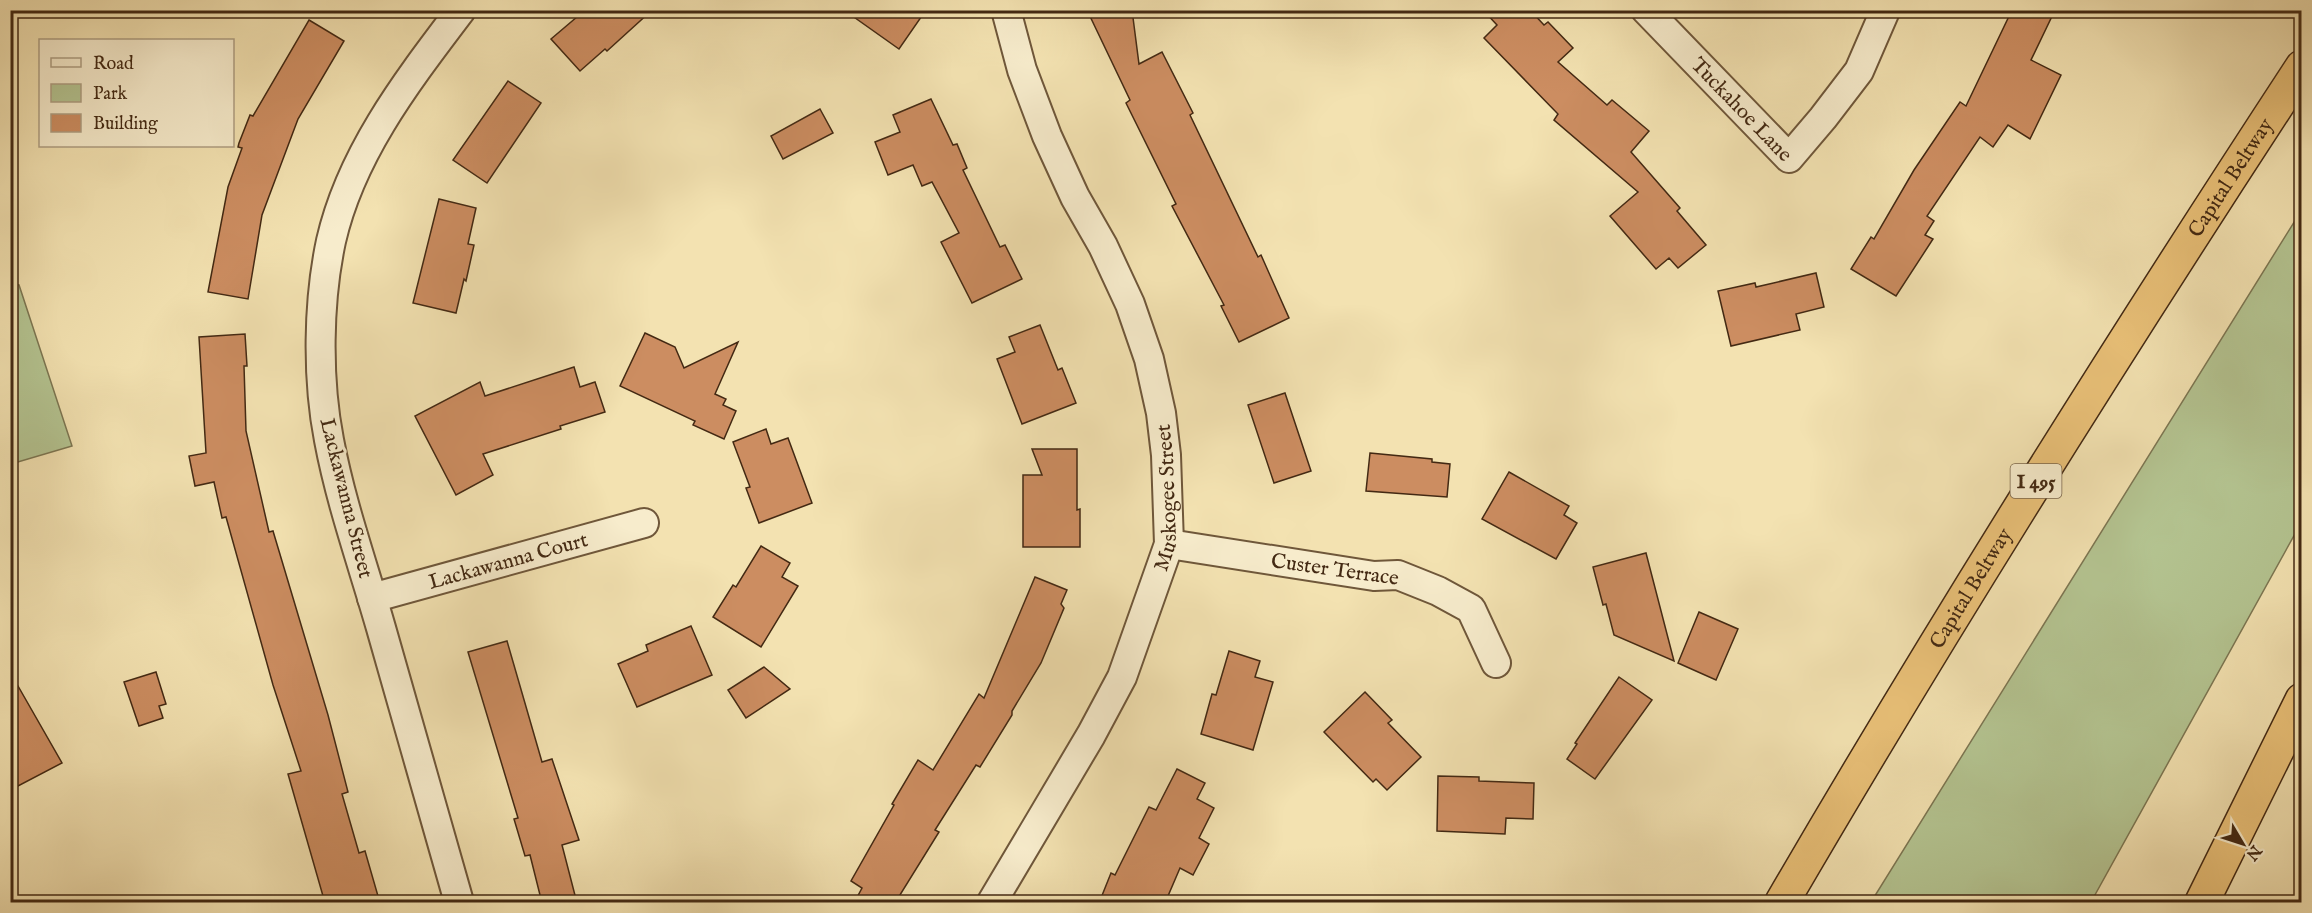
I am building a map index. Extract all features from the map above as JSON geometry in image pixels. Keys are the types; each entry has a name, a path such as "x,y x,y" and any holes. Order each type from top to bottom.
{"highway":[{"name":"Capital Beltway","path":"1782,903 1994,547 2159,285 2301,67"},
{"path":"2202,903 2301,700"}],"street":[{"name":"Lackawanna Street","path":"459,903 372,598 351,534 328,439 322,379 322,309 332,240 348,187 374,131 461,10"},
{"name":"Muskogee Street","path":"993,903 1091,735 1122,677 1169,544 1166,455 1161,413 1149,359 1130,304 1103,246 1075,197 1047,136 1022,70 1006,10"},
{"name":"Tuckahoe Lane","path":"1646,10 1789,158 1859,70 1885,11"},
{"name":"Lackawanna Court","path":"372,598 644,523"},
{"name":"Custer Terrace","path":"1169,544 1374,576 1398,575 1438,591 1471,609 1496,663"}],"green space":[{"path":"2301,211 2301,523 2091,902 1871,902"},
{"path":"11,283 19,285 72,446 11,464"}],"building":[{"path":"844,10 926,10 899,49"},
{"path":"1087,10 1132,10 1139,64 1162,52 1193,113 1190,115 1258,257 1261,255 1289,318 1239,342 1221,306 1224,305 1172,206 1176,204 1126,103 1130,100"},
{"path":"1483,10 1530,10 1544,25 1548,22 1573,48 1558,62 1607,105 1612,100 1649,131 1631,152 1680,208 1677,211 1706,245 1678,268 1669,258 1656,269 1610,216 1638,192 1554,120 1558,114 1484,38 1497,25"},
{"path":"2012,10 2055,10 2031,60 2061,75 2030,139 2008,125 1993,147 1980,137 1927,216 1934,221 1925,235 1933,239 1896,296 1851,269 1871,237 1874,239 1914,170 1960,102 1966,106"},
{"path":"584,11 651,11 607,51 605,49 580,71 551,39"},
{"path":"309,20 344,41 298,119 262,215 248,299 208,292 228,187 242,148 238,147 239,143 250,115 253,116"},
{"path":"508,81 541,103 487,183 453,160"},
{"path":"931,99 953,145 957,144 967,168 963,170 1000,247 1005,245 1022,279 972,303 941,242 959,233 932,182 922,186 913,165 888,175 875,142 900,132 893,115"},
{"path":"820,109 833,133 783,159 771,136"},
{"path":"439,199 476,208 468,244 474,245 456,313 413,303"},
{"path":"1816,273 1824,307 1796,314 1800,330 1731,346 1718,291 1755,283 1756,287"},
{"path":"1040,325 1058,370 1062,368 1076,403 1022,424 997,359 1015,352 1009,337"},
{"path":"645,333 675,347 684,368 738,342 715,394 726,399 723,405 736,411 724,439 693,425 695,421 620,386"},
{"path":"245,334 246,431 269,532 273,531 328,715 348,792 342,794 359,853 365,851 380,903 325,903 288,774 301,771 273,685 226,517 222,518 214,482 195,486 189,456 206,453 199,337"},
{"path":"574,367 580,387 595,382 605,412 483,454 493,475 456,495 415,416 480,382 485,396"},
{"path":"1285,393 1311,471 1274,483 1248,405"},
{"path":"766,429 771,444 788,438 812,503 759,523 746,488 750,487 733,442"},
{"path":"1032,449 1077,449 1077,510 1080,509 1080,547 1023,547 1023,475 1042,475"},
{"path":"1370,453 1432,459 1432,462 1450,464 1447,497 1366,491"},
{"path":"1509,472 1569,506 1564,515 1577,523 1556,559 1482,519"},
{"path":"761,546 790,563 782,577 798,586 761,647 713,617 733,585 736,587"},
{"path":"1646,553 1674,661 1614,635 1593,567"},
{"path":"1035,577 1067,590 1061,604 1064,608 1041,663 980,767 976,765 935,830 939,832 895,903 854,903 862,888 851,881 894,805 892,804 918,760 933,770 979,694 984,698"},
{"path":"1699,612 1738,629 1716,680 1678,663"},
{"path":"691,626 712,675 637,707 618,664 648,651 646,645"},
{"path":"507,641 542,762 552,759 579,840 562,845 577,903 542,903 530,855 525,856 514,819 518,818 468,652"},
{"path":"1229,651 1260,661 1255,677 1273,682 1253,750 1201,734 1212,694 1216,695"},
{"path":"764,667 790,689 746,718 728,690"},
{"path":"10,672 62,763 18,786 10,772"},
{"path":"156,672 166,704 159,706 163,718 139,726 124,682"},
{"path":"1619,677 1652,700 1595,779 1567,759 1577,744 1575,743"},
{"path":"1365,692 1392,720 1388,723 1421,757 1387,790 1376,779 1373,782 1324,732"},
{"path":"1177,769 1205,783 1197,799 1214,808 1199,838 1209,844 1193,875 1180,868 1168,896 1181,903 1099,903 1111,873 1115,875 1149,807 1156,810"},
{"path":"1438,776 1479,777 1479,781 1534,783 1533,819 1506,818 1505,834 1437,831"}]}
